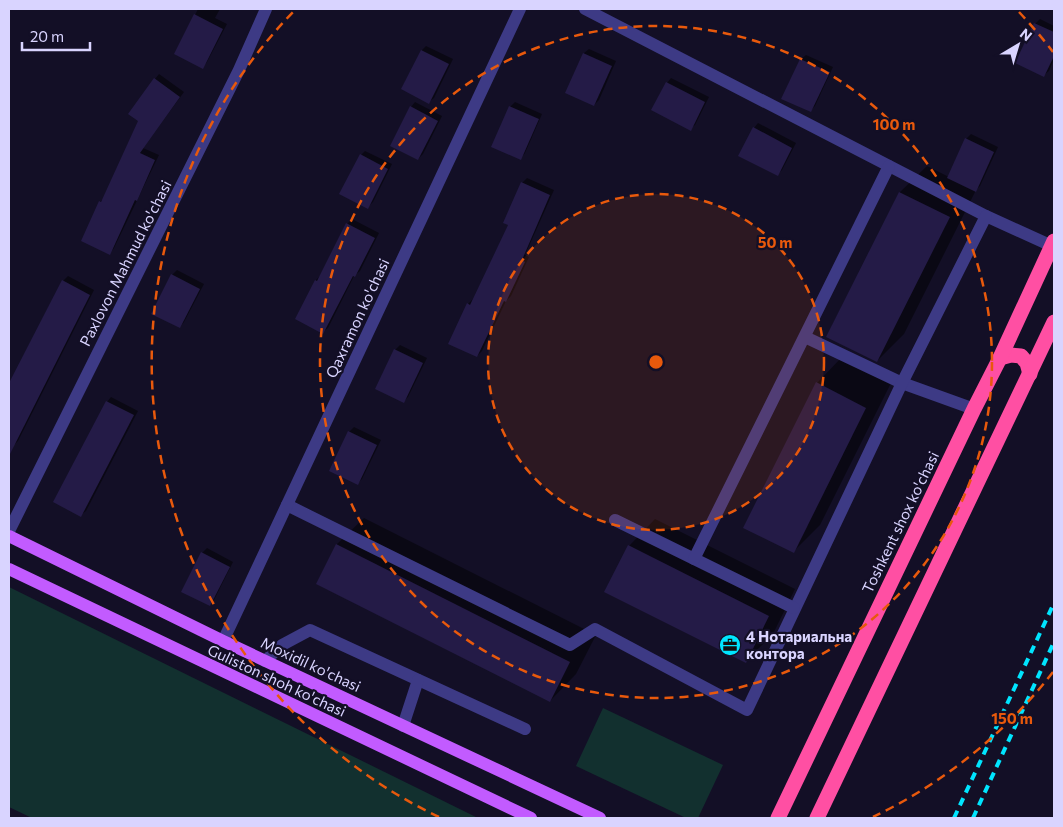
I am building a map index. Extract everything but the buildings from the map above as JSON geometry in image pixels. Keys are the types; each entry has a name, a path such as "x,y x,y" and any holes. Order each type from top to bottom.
{"highway":[{"name":"Toshkent shox ko'chasi","path":"778,818 1053,244"},
{"path":"817,818 1054,322"},
{"path":"1000,358 1010,355 1021,356 1027,363 1030,374"}],"main road":[{"name":"Moxidil ko'chasi","path":"9,536 223,641 600,818"},
{"name":"Guliston shoh ko'chasi","path":"9,569 531,818"}],"street":[{"name":"Paxlovon Mahmud ko'chasi","path":"9,531 239,70 266,9"},
{"name":"Qaxramon ko'chasi","path":"223,641 520,9"},
{"path":"585,9 986,216 1053,244"},
{"path":"694,559 889,166"},
{"path":"287,505 570,645 595,629 747,710 902,383 986,216"},
{"path":"805,337 902,383 974,409"},
{"path":"615,520 794,608"},
{"path":"265,661 282,645 310,630 525,729"},
{"path":"403,726 418,680"}],"green space":[{"path":"9,587 478,818 32,818 9,807"},
{"path":"603,708 723,765 698,818 686,818 576,766"}],"railway":[{"path":"954,818 1054,603"},
{"path":"973,818 1054,642"}],"place":[{"name":"4 Нотариальна контора","path":"730,645"}]}
